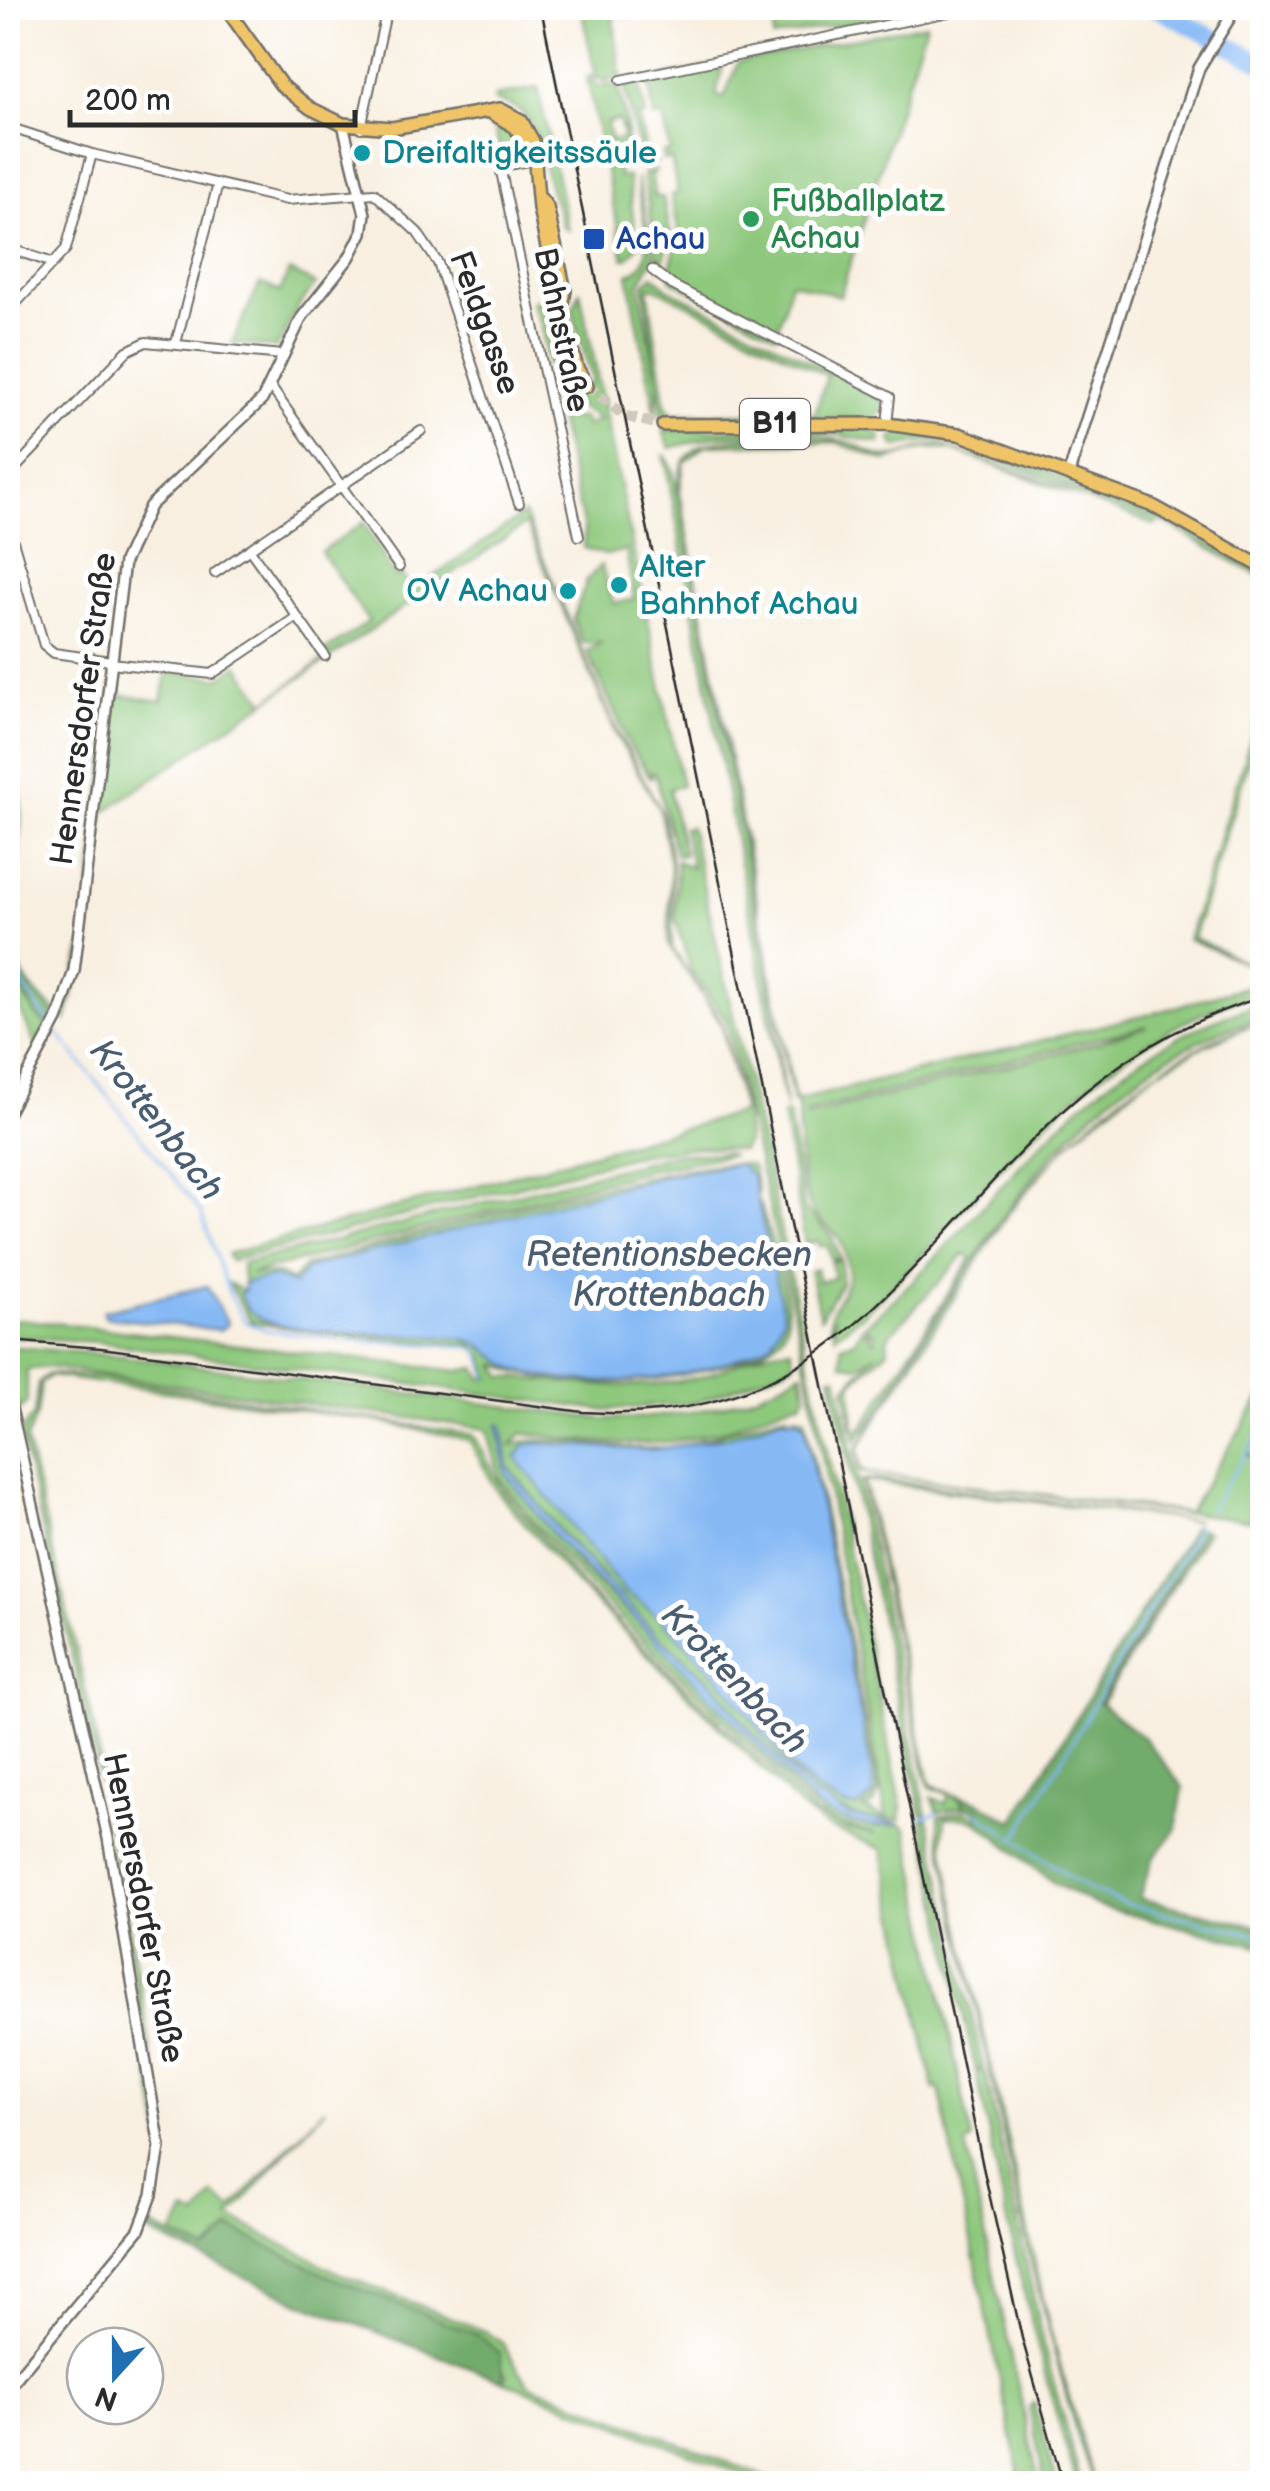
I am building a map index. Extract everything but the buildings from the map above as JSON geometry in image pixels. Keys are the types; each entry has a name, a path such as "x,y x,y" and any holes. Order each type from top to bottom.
{"main road":[{"path":"226,8 281,85 310,108 344,124 392,128 490,112 516,127 533,156 541,199 538,208 556,292 575,362 587,386"},
{"name":"B11","path":"663,425 887,424 967,436 1164,512 1262,567"}],"street":[{"path":"360,128 387,8"},
{"path":"621,80 968,8"},
{"path":"1068,474 1203,59 1236,8"},
{"path":"8,127 92,154 287,200 362,194 344,124"},
{"path":"8,312 66,249 92,154"},
{"name":"Bahnstraße","path":"533,156 500,167 578,536"},
{"path":"176,343 218,184"},
{"name":"Feldgasse","path":"362,194 374,193 406,220 438,263 519,503"},
{"name":"Hennersdorfer Straße","path":"8,1112 57,1020 74,971 124,562 150,506 240,425 270,386 302,318 349,258 362,233 362,194"},
{"path":"8,248 53,263"},
{"path":"652,270 890,398 887,424"},
{"path":"8,476 127,351 146,342 283,355"},
{"path":"270,386 399,567"},
{"path":"215,573 421,432"},
{"path":"8,524 44,645 54,653 212,674 297,617"},
{"path":"250,550 325,656"},
{"name":"Hennersdorfer Straße","path":"8,1395 108,1838 160,2146 152,2196 139,2230 8,2388"}],"green space":[{"path":"581,8 649,8 649,13 613,16 621,77 605,81 596,77"},
{"path":"777,8 884,8 885,16 773,38"},
{"path":"926,24 840,296 791,282 776,335 671,280 669,271 679,234 671,195 678,193 671,159 664,160 663,153 670,151 663,117 654,118 649,80 718,65 722,70 716,95 724,98 738,62"},
{"path":"591,76 598,86 618,85 627,126 621,128 619,120 607,123 611,141 623,139 622,130 627,129 627,151 617,156 619,177 628,177 637,247 624,259 587,78"},
{"path":"635,81 646,115 639,117 648,160 656,162 643,167 625,89 626,83"},
{"path":"538,88 568,230 562,227 535,130 521,112 495,101 495,96"},
{"path":"479,118 509,129 519,141 521,157 503,161 494,129"},
{"path":"657,170 651,174 655,197 663,197 671,237 660,270 643,174"},
{"path":"637,178 654,257 639,284 657,382 656,417 628,274 639,268 647,246"},
{"path":"289,271 316,284 298,307 277,348 232,343 260,283 280,292"},
{"path":"653,275 667,288 876,395 883,402 882,412 872,419 662,416 644,285","holes":["654,287 827,376 815,414 672,413 666,407 648,289"]},
{"path":"545,291 553,296 568,367 583,389 592,381 572,310 580,292 682,786 669,789 684,855 676,855 655,773 651,772 652,780 630,746 587,651 602,643 583,643 573,619 587,580 601,565 614,604 634,599 626,550 606,555 584,548 584,528 558,418 583,418 586,426 599,419 578,407 575,398 567,400 569,409 556,410 541,324 532,302 545,299"},
{"path":"868,428 881,435 880,443 834,434 717,436 670,448 663,430"},
{"path":"897,431 939,434 980,446 1158,514 1262,573 1262,578 1163,522 1157,521 1155,525 953,450 925,448 885,461 836,442 706,445 746,439 813,438 844,441 888,457 925,447 940,445 1153,518 955,443 935,440 896,447 891,440"},
{"path":"706,445 684,463 680,492 795,1101 1165,1010 1262,982 1262,992 1169,1030 1089,1085 1017,1151 881,1298 835,1336 831,1314 846,1284 848,1266 841,1242 816,1216 804,1185 798,1106 793,1101 679,496 681,469 683,463","holes":["1147,1026 1100,1042 807,1116 808,1112"]},
{"path":"664,454 673,469 770,991 786,1110"},
{"path":"524,514 614,725 662,813 672,863 672,948 721,1020 745,1112 747,1142 742,1150 698,1147 641,1154 230,1261 227,1254 743,1112 721,1024 668,943 671,868 659,808 618,738 526,524 104,812 86,944 66,1020 63,1017 84,940 113,694 162,701 167,672 219,678 238,665 265,702 328,657 325,651 369,622 321,552 364,522 395,577 401,574 413,591"},
{"path":"1262,702 1262,719 1193,938 1262,970 1188,939"},
{"path":"8,742 21,798 16,945 24,977 56,1011 49,1027 35,1014 8,961"},
{"path":"690,827 765,1155 902,1807 900,1820 862,1819 821,1801 747,1727 714,1685 656,1634 562,1533 508,1467 502,1426 498,1426 506,1474 583,1570 706,1688 817,1806 846,1821 875,1827 901,1824 907,1829 972,2140 966,2145 1039,2483 1013,2483 1019,2471 939,2088 934,2089 882,1849 827,1827 800,1807 575,1583 497,1491 469,1440 378,1421 51,1376 41,1383 37,1415 26,1439 94,1726 165,2131 162,2144 96,1761 20,1432 34,1415 38,1383 48,1374 100,1377 474,1435 503,1490 587,1591 814,1814 848,1830 876,1834 839,1825 815,1810 594,1591 500,1480 487,1429 47,1367 27,1370 27,1402 20,1410 8,1377 8,1346 122,1356 603,1419 680,1414 732,1403 801,1372 804,1388 803,1372 806,1395 801,1402 690,1439 595,1442 523,1433 511,1445 532,1440 670,1447 774,1417 789,1414 778,1422 780,1425 796,1415 805,1418 879,1790 874,1804 863,1808 886,1818 808,1375 726,1019 691,970 675,918 677,861 692,868 683,828"},
{"path":"8,961 27,1001 49,1027 35,1044 8,983"},
{"path":"1262,1003 1262,1017 1202,1040 1151,1068 1105,1103 1064,1142 993,1231 884,1403 855,1440 845,1388 876,1354 859,1366 842,1364 841,1345 855,1340 862,1328 866,1333 870,1331 875,1341 875,1334 864,1326 914,1280 1043,1141 1088,1099 1138,1061 1195,1029","holes":["965,1254 971,1258 861,1429 854,1428 851,1384 888,1350 887,1338"]},
{"path":"1138,1086 1083,1131 1125,1094"},
{"path":"783,1114 789,1114 804,1208 831,1235 840,1258 831,1260 828,1245 819,1246 818,1241 808,1243 806,1250"},
{"name":"Retentionsbecken Krottenbach","path":"675,1154 731,1155 648,1170 250,1274 278,1274 292,1281 304,1266 537,1203 675,1171 724,1164 752,1166 758,1193 753,1198 761,1205 786,1299 786,1325 773,1344 712,1368 632,1382 551,1379 496,1365 503,1376 576,1384 648,1385 696,1378 768,1352 791,1348 795,1363 695,1403 602,1410 97,1342 8,1336 8,1322 20,1319 459,1371 476,1368 482,1378 490,1379 484,1357 472,1345 339,1336 251,1322 228,1283 245,1291 241,1264"},
{"path":"1003,1221 858,1449 861,1469 870,1473 860,1470 857,1448 938,1316"},
{"path":"841,1260 841,1283 820,1318 810,1271 816,1269 819,1282 834,1278 831,1262"},
{"path":"831,1376 837,1376 927,1815 921,1813"},
{"path":"1262,1395 1262,1434 1247,1457 1262,1449 1262,1522 1188,1513"},
{"path":"870,1473 1188,1513 1187,1514"},
{"path":"862,1480 1197,1521 864,1481 930,1783 962,1800 963,1807 938,1812 932,1797 946,1804 948,1794 930,1787 926,1778"},
{"path":"1194,1526 1203,1530 1099,1703 1144,1738 1183,1787 1176,1830 1153,1859 1139,1898 1262,1927 1262,1947 1100,1907 1055,1884 977,1822 978,1810 963,1807 962,1800 948,1793 977,1801 1013,1821"},
{"path":"1203,1530 1207,1531 1101,1705"},
{"path":"963,1811 978,1816 977,1822 963,1817 945,1818 943,1844 1049,2326 1094,2483 1076,2433 1030,2259 939,1834 939,1816"},
{"path":"928,1818 983,2068 975,2069 922,1819"},
{"path":"976,2071 985,2071 1043,2343 1081,2483 1077,2483 1061,2432 1034,2330"},
{"path":"325,2108 230,2217 343,2275 485,2331 502,2343 528,2384 780,2483 764,2483 504,2381 506,2374 478,2335 326,2275 231,2228 207,2251 172,2237 186,2212 197,2217 214,2195 231,2209"},
{"path":"148,2224 206,2251 231,2228 326,2275 478,2335 500,2353 504,2381 304,2304 145,2231"},
{"path":"1034,2403 1057,2483 1045,2483 1029,2407"}],"water":[{"name":"Retentionsbecken Krottenbach","path":"739,1164 752,1176 784,1316 771,1343 714,1366 650,1379 553,1378 515,1369 463,1339 275,1324 254,1315 240,1292 245,1290 243,1283 275,1277 294,1284 308,1268 667,1175"},
{"path":"207,1286 228,1324 220,1330 105,1317 103,1311"},
{"path":"781,1418 798,1418 805,1425 873,1779 873,1796 857,1807 819,1791 800,1774 718,1677 662,1621 626,1593 516,1458 524,1446 532,1443 650,1450 728,1437"},
{"path":"498,1425 502,1425 508,1467 561,1533 656,1634 714,1685 747,1727 813,1794 849,1816 901,1824 857,1824 817,1806 557,1539 506,1474"}],"waterway":[{"path":"1156,8 1262,63"},
{"name":"Krottenbach","path":"8,764 13,794 8,912"},
{"name":"Krottenbach","path":"8,937 23,986 50,1024"},
{"name":"Krottenbach","path":"55,1030 201,1212 229,1294 245,1322 266,1330 341,1340 470,1347 479,1352 488,1378"},
{"path":"1208,1511 1262,1430"},
{"path":"1017,1836 1198,1527"},
{"name":"Krottenbach","path":"975,1811 1088,1889 1128,1905 1262,1936"},
{"name":"Krottenbach","path":"922,1817 938,1813"}],"tunnel":[{"path":"587,386 625,416 663,425"}],"railway":[{"path":"541,8 983,2167 1022,2338 1063,2484"},
{"path":"8,1341 101,1348 583,1412 670,1410 742,1392 804,1362 859,1321 1010,1163 1110,1072 1183,1028 1262,997"}],"place":[{"name":"Dreifaltigkeitssäule","path":"362,153"},
{"name":"Fußballplatz Achau","path":"751,219"},
{"name":"Achau","path":"594,239"},
{"name":"Alter Bahnhof Achau","path":"619,585"},
{"name":"OV Achau","path":"568,591"}]}
